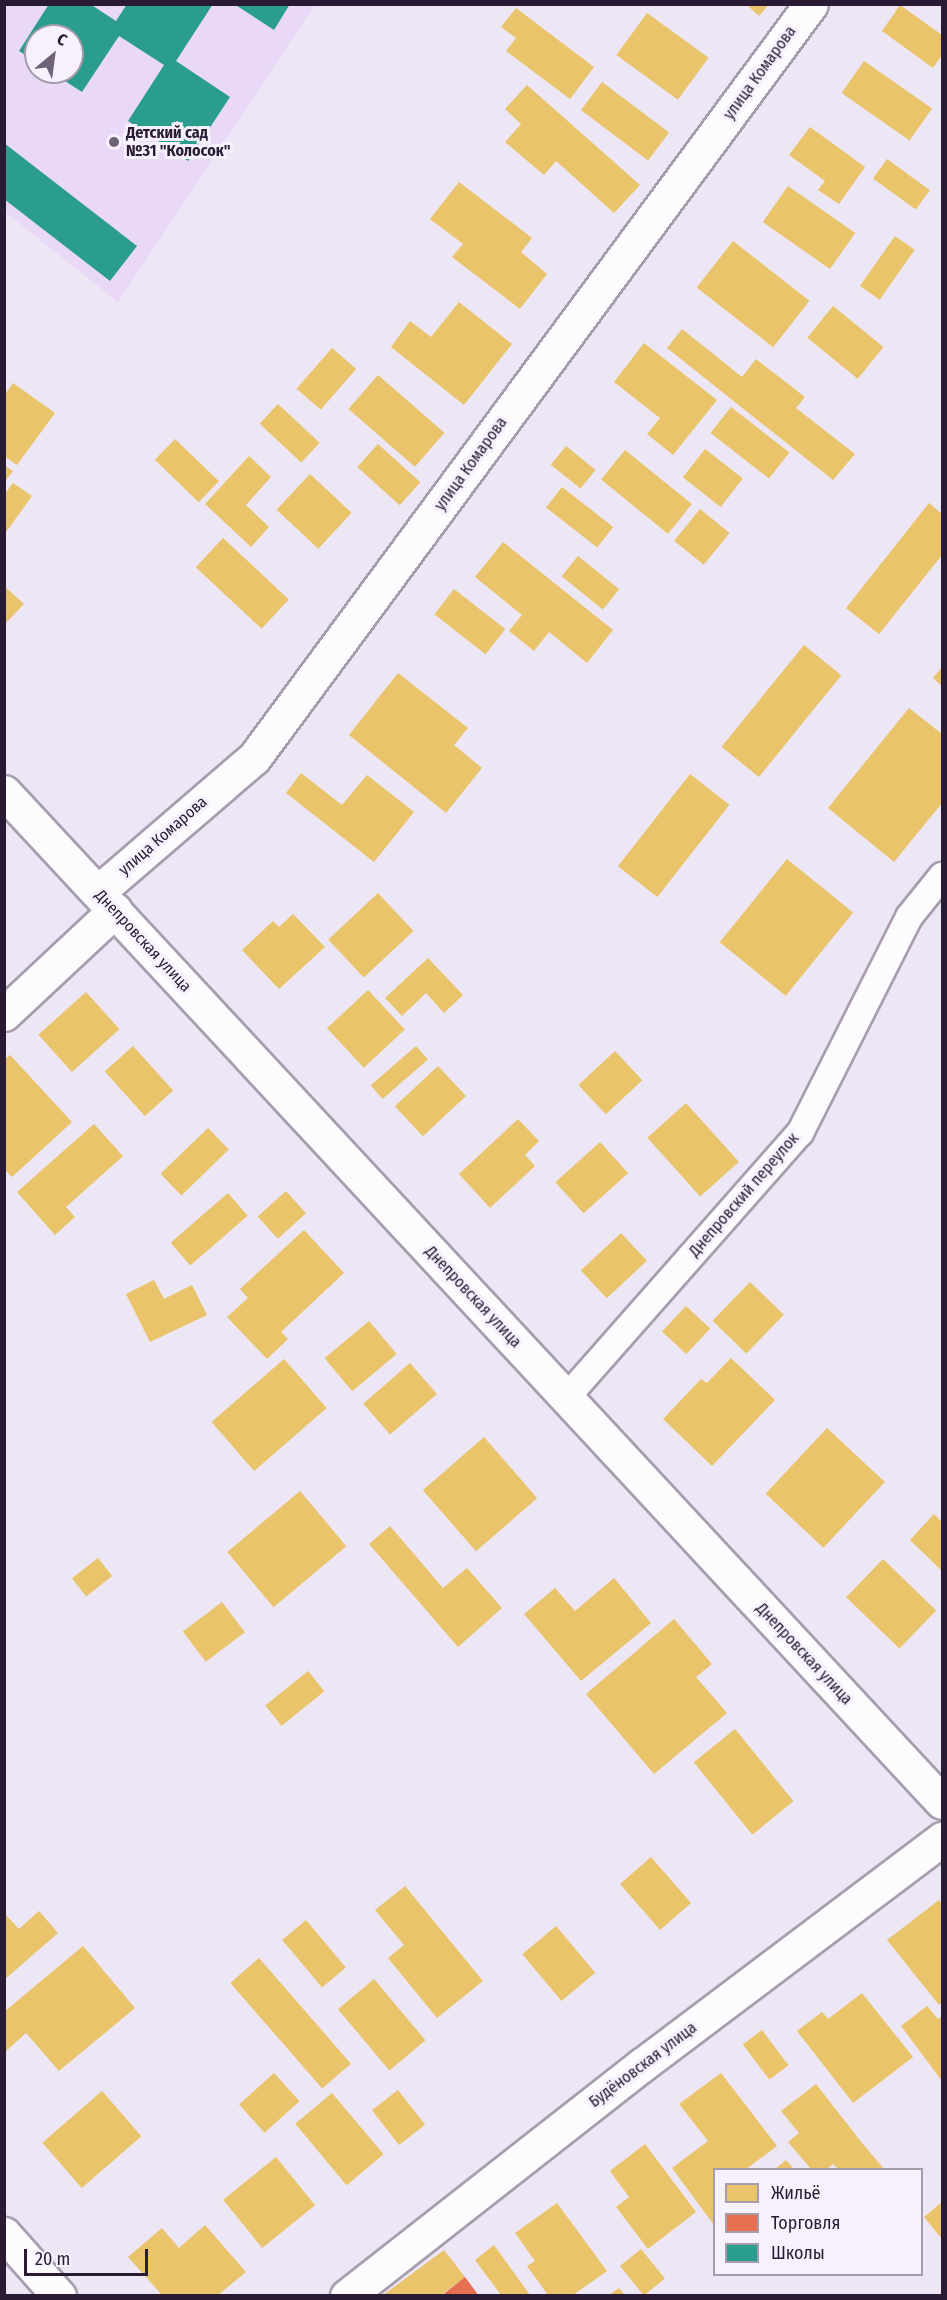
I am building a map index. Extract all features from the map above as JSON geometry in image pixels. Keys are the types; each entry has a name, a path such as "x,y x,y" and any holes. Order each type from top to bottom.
{"street":[{"name":"улица Комарова","path":"4,1014 107,901 254,758 811,4"},
{"name":"Днепровская улица","path":"4,792 942,1802"},
{"name":"Будёновская улица","path":"347,2295 642,2065 942,1839"},
{"path":"4,2234 59,2295"}],"lane":[{"name":"Днепровский переулок","path":"566,1398 800,1132 909,917 942,876"}],"shaded area":[{"name":"Детский сад №31 \"Колосок\"","path":"4,5 315,5 118,302 5,212"}],"building: Жильё":[{"path":"746,4 769,4 759,16"},
{"path":"900,5 942,35 942,55 933,68 882,31"},
{"path":"516,8 594,67 570,99 506,51 516,38 501,27"},
{"path":"647,13 708,58 678,100 616,55"},
{"path":"864,61 932,109 910,141 842,93"},
{"path":"602,82 669,133 648,161 581,110"},
{"path":"527,85 640,185 614,213 556,161 544,175 505,142 521,124 505,109"},
{"path":"810,127 865,167 839,204 818,190 825,181 789,155"},
{"path":"887,159 930,190 916,210 873,178"},
{"path":"459,182 532,238 521,252 547,274 520,309 452,257 463,244 430,219"},
{"path":"788,186 855,233 830,269 763,222"},
{"path":"895,236 915,250 880,300 860,286"},
{"path":"733,241 809,301 773,347 697,287"},
{"path":"459,302 512,344 464,405 391,347 410,321 431,337"},
{"path":"833,306 884,347 858,379 807,338"},
{"path":"682,329 742,377 756,359 805,397 796,408 855,454 833,480 667,348"},
{"path":"644,343 717,400 673,455 647,434 660,418 614,382"},
{"path":"332,348 356,369 321,410 297,389"},
{"path":"378,375 444,433 415,467 348,409"},
{"path":"13,383 55,413 17,465 4,456 4,396"},
{"path":"278,404 320,443 301,463 260,424"},
{"path":"731,407 789,453 769,479 711,433"},
{"path":"175,439 219,481 199,502 155,460"},
{"path":"378,444 420,482 400,505 357,467"},
{"path":"566,446 596,470 580,489 551,465"},
{"path":"705,449 743,479 721,507 683,477"},
{"path":"625,450 692,504 668,534 601,480"},
{"path":"249,456 271,477 246,505 269,527 251,547 205,504"},
{"path":"4,465 13,471 4,483"},
{"path":"310,474 352,513 318,549 277,510"},
{"path":"13,483 32,496 4,535 4,495"},
{"path":"562,487 613,527 597,548 546,507"},
{"path":"929,503 942,514 942,555 879,634 846,608"},
{"path":"700,509 730,533 704,565 674,541"},
{"path":"223,538 289,599 262,629 196,567"},
{"path":"503,542 613,630 587,663 549,632 534,651 509,631 522,615 475,577"},
{"path":"578,556 619,589 603,610 562,576"},
{"path":"4,586 24,604 4,625"},
{"path":"454,589 505,629 486,654 434,614"},
{"path":"804,645 841,675 759,777 722,747"},
{"path":"942,667 942,686 933,678"},
{"path":"398,673 468,728 454,745 482,768 446,813 349,735"},
{"path":"909,708 942,734 942,803 894,862 828,808"},
{"path":"301,773 342,805 367,775 414,812 374,862 286,793"},
{"path":"690,774 729,805 657,897 618,866"},
{"path":"787,859 853,912 786,996 720,942"},
{"path":"378,893 413,931 364,977 328,939"},
{"path":"293,914 325,947 279,989 242,950 273,921 279,927"},
{"path":"428,958 463,995 444,1013 426,993 402,1016 385,998"},
{"path":"368,990 405,1029 364,1068 327,1028"},
{"path":"86,992 119,1029 72,1072 38,1035"},
{"path":"133,1046 173,1091 145,1116 105,1071"},
{"path":"416,1046 428,1060 383,1099 371,1085"},
{"path":"615,1051 642,1080 606,1114 578,1085"},
{"path":"10,1055 72,1122 12,1177 4,1169 4,1060"},
{"path":"438,1066 466,1096 423,1136 395,1106"},
{"path":"686,1103 739,1162 700,1197 647,1138"},
{"path":"518,1119 539,1141 525,1155 535,1166 490,1208 459,1174"},
{"path":"94,1124 123,1156 66,1207 75,1217 55,1235 17,1192"},
{"path":"208,1128 229,1150 181,1195 161,1174"},
{"path":"600,1142 628,1173 584,1213 555,1182"},
{"path":"286,1191 306,1213 278,1239 258,1216"},
{"path":"228,1193 248,1216 190,1266 171,1243"},
{"path":"304,1230 344,1273 281,1332 288,1339 267,1359 227,1317 248,1298 240,1289"},
{"path":"621,1233 647,1261 607,1298 581,1271"},
{"path":"154,1280 164,1299 192,1285 207,1315 150,1342 126,1294"},
{"path":"750,1282 784,1315 746,1353 712,1321"},
{"path":"686,1306 710,1329 686,1354 662,1332"},
{"path":"369,1321 397,1354 352,1391 325,1358"},
{"path":"731,1358 775,1400 712,1466 663,1419 701,1379 707,1383"},
{"path":"284,1359 327,1408 254,1471 212,1422"},
{"path":"410,1363 437,1394 390,1435 363,1404"},
{"path":"827,1428 885,1482 823,1548 766,1494"},
{"path":"484,1437 537,1498 476,1551 423,1490"},
{"path":"300,1491 346,1546 274,1607 227,1552"},
{"path":"934,1514 942,1522 942,1571 910,1540"},
{"path":"390,1526 443,1588 467,1568 502,1608 458,1647 369,1544"},
{"path":"98,1558 112,1576 86,1596 72,1578"},
{"path":"883,1559 936,1610 899,1649 846,1597"},
{"path":"614,1578 651,1623 581,1681 524,1614 555,1588 575,1611"},
{"path":"222,1602 245,1632 206,1662 183,1631"},
{"path":"674,1619 712,1664 696,1677 727,1713 654,1774 586,1694"},
{"path":"308,1671 324,1691 282,1726 265,1706"},
{"path":"735,1729 794,1801 752,1835 694,1762"},
{"path":"651,1857 691,1903 660,1930 620,1884"},
{"path":"405,1886 483,1981 437,2018 388,1958 404,1945 375,1910"},
{"path":"939,1900 942,1905 942,2002 939,2005 887,1940"},
{"path":"39,1911 58,1933 4,1980 4,1913 19,1929"},
{"path":"306,1920 346,1967 322,1987 282,1940"},
{"path":"556,1926 595,1973 562,2001 522,1954"},
{"path":"83,1946 135,2008 59,2071 26,2033 4,2053 4,2012"},
{"path":"259,1958 351,2064 322,2089 230,1983"},
{"path":"374,1979 425,2040 389,2070 338,2009"},
{"path":"862,1993 913,2057 853,2103 797,2031 822,2012 828,2019"},
{"path":"927,2006 938,2019 942,2016 942,2081 901,2026"},
{"path":"762,2030 788,2065 769,2080 743,2044"},
{"path":"274,2073 299,2101 264,2133 239,2104"},
{"path":"721,2073 777,2146 747,2168 713,2168 713,2224 672,2168 708,2141 679,2104"},
{"path":"816,2084 883,2168 837,2168 833,2164 828,2168 810,2168 788,2142 799,2133 781,2111"},
{"path":"398,2090 425,2125 399,2145 372,2110"},
{"path":"102,2091 141,2136 82,2188 42,2143"},
{"path":"332,2093 383,2154 347,2185 295,2124"},
{"path":"645,2144 696,2212 648,2249 616,2207 629,2197 610,2171"},
{"path":"276,2157 315,2205 262,2248 223,2200"},
{"path":"786,2160 793,2168 776,2168"},
{"path":"942,2202 942,2239 924,2217"},
{"path":"557,2203 607,2271 573,2295 548,2295 527,2266 535,2261 515,2233"},
{"path":"205,2225 246,2272 218,2295 162,2295 128,2257 162,2228 179,2248"},
{"path":"494,2245 530,2295 501,2295 475,2260"},
{"path":"641,2249 665,2279 644,2296 620,2266"},
{"path":"444,2250 465,2277 441,2295 383,2295"},
{"path":"619,2288 625,2295 609,2295"}],"building: Торговля":[{"path":"465,2277 479,2296 441,2296"}],"building: Школы":[{"path":"49,4 90,4 116,21 127,4 213,4 176,61 230,97 188,161 128,121 164,65 119,36 82,92 70,84 84,84 84,24 36,24"},
{"path":"234,4 290,4 274,30"},
{"path":"24,43 24,54 19,51"},
{"path":"4,143 137,246 110,281 4,199"}],"place":[{"name":"Детский сад №31 \"Колосок\"","path":"114,142"}]}
